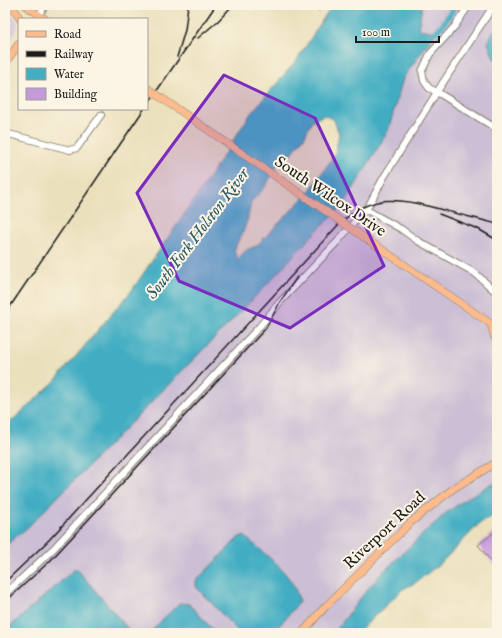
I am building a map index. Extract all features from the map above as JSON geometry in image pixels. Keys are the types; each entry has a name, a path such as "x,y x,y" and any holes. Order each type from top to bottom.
{"main road":[{"path":"12,5 19,18"},
{"path":"25,5 37,17"},
{"path":"5,64 18,44"},
{"name":"South Wilcox Drive","path":"148,89 494,326"},
{"path":"494,326 494,336 497,340"},
{"name":"Riverport Road","path":"302,633 325,607 411,522 454,488 497,462"}],"street":[{"path":"37,17 46,5"},
{"path":"469,5 455,26 430,54 422,71 424,82 429,88 497,129"},
{"path":"5,594 54,548 338,241 369,205 384,177 437,92 494,5"},
{"path":"5,133 70,150 77,148 101,114"},
{"path":"365,209 475,273 497,293"}],"highlighted area":[{"path":"224,75 315,118 384,266 290,328 179,281 137,193"}],"shaded area":[{"path":"422,5 497,5 497,481 469,497 333,633 5,633 5,546 32,522 257,295 344,204 388,131 403,78 436,32 418,29"},
{"path":"5,6 12,12 18,24 5,52"}],"water":[{"name":"South Fork Holston River","path":"332,5 422,5 418,29 436,32 403,78 388,131 344,204 257,295 29,526 5,546 5,427 54,382 132,290 251,113 297,60","holes":["324,115 334,120 339,134 335,154 311,189 256,246 246,250 238,259 234,251 243,233 251,202 266,186 278,164 293,152 305,136 312,121"]},
{"path":"497,27 497,60 494,59 488,43 493,31"},
{"path":"497,481 497,514 480,523 441,563 415,583 403,589 357,633 333,633 380,575 425,532 446,513 469,497"},
{"path":"244,536 278,565 292,582 299,602 273,633 240,633 196,587 196,581 239,537"},
{"path":"76,568 128,629 124,633 5,633 5,631"},
{"path":"179,603 189,604 216,633 149,633"}],"building":[{"path":"311,5 323,5 319,11"},
{"path":"497,530 497,563 494,565 478,545"}],"waterway":[{"path":"436,32 444,23 455,5"}],"railway":[{"path":"177,57 185,30 188,5"},
{"path":"148,104 216,5"},
{"path":"198,38 218,21 233,5"},
{"path":"5,314 143,110"},
{"path":"5,582 49,540 339,224 352,213 364,206 388,200 428,206 497,224"},
{"path":"439,214 478,229 497,240"},
{"path":"5,602 50,561 266,328 280,302 297,277"}]}
